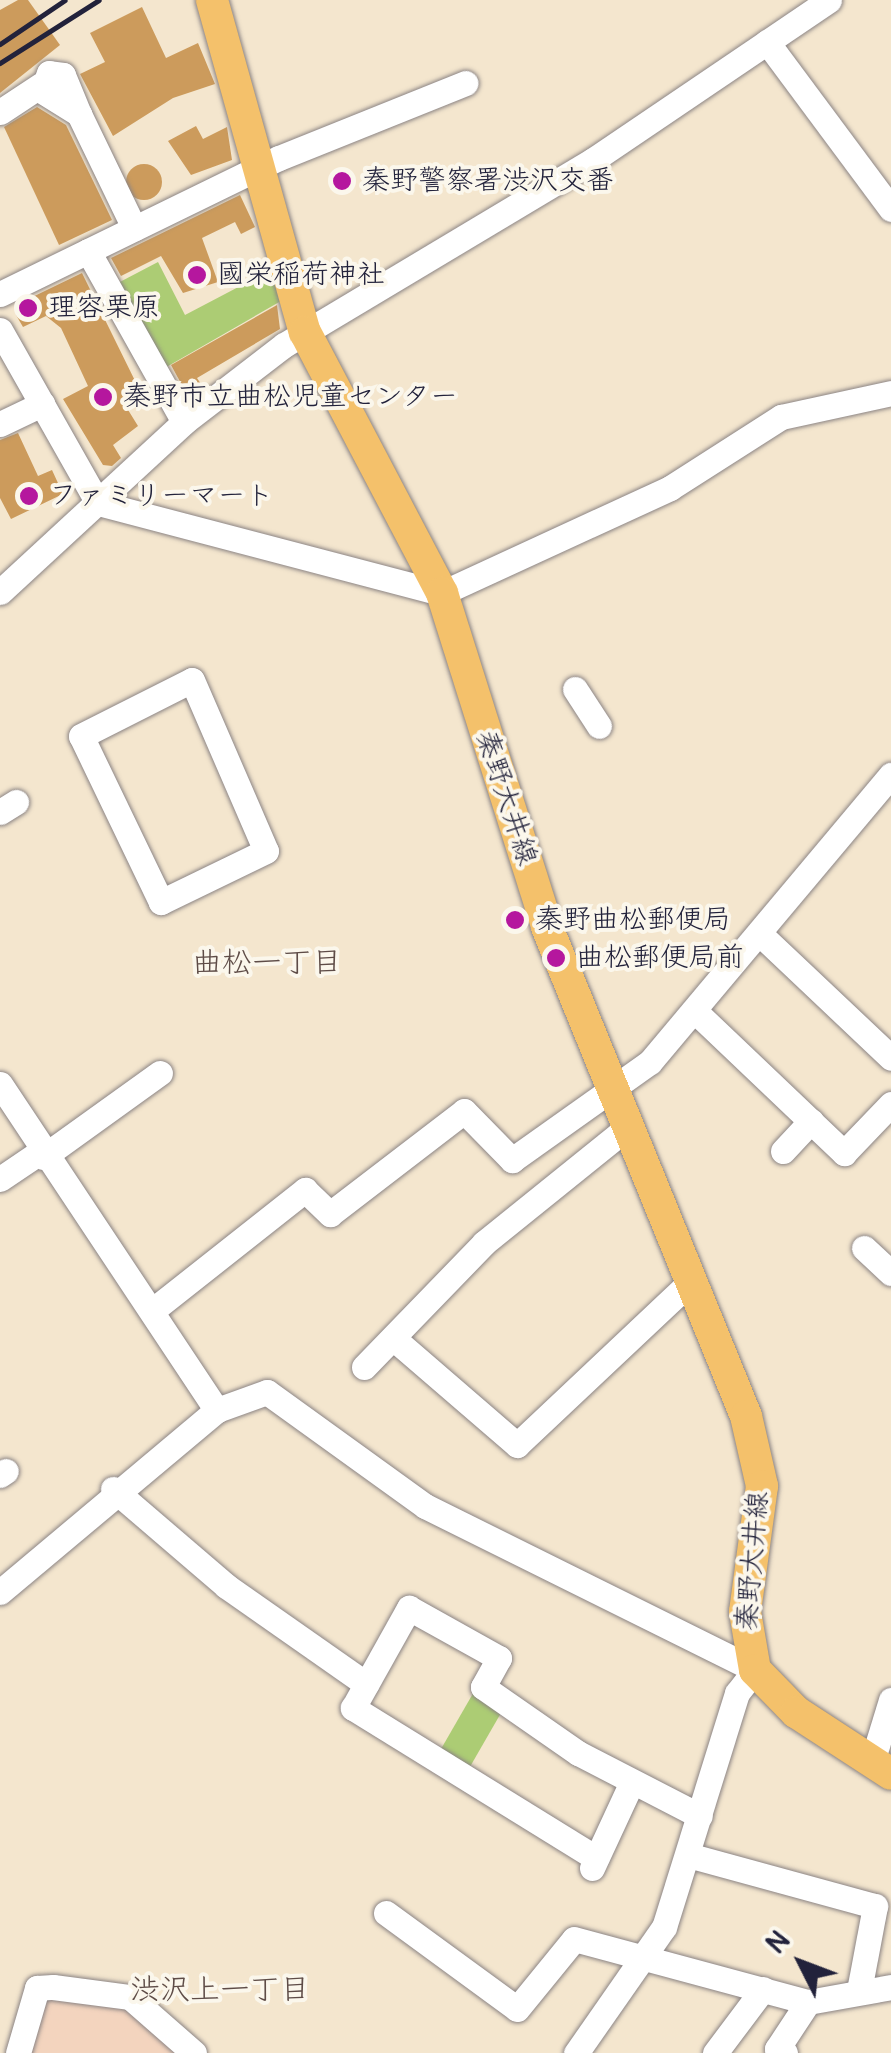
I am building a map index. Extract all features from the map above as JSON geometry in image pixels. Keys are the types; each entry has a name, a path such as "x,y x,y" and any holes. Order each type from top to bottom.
{"main road":[{"name":"秦野大井線","path":"212,0 305,332 442,593 547,927 746,1416 762,1486 745,1612 754,1670 796,1712 881,1768"}],"street":[{"path":"0,592 184,422 305,332 593,160 829,0"},
{"path":"767,42 891,209"},
{"path":"0,294 257,169 466,83"},
{"path":"0,112 41,85 79,114 134,228"},
{"path":"88,251 184,422"},
{"path":"0,330 98,503 442,593 670,488 781,417 891,393"},
{"path":"0,424 42,404"},
{"path":"192,680 266,851 161,902 81,736 192,680"},
{"path":"575,689 599,726"},
{"path":"153,1310 305,1190 330,1214 464,1110 512,1160 610,1086 663,1052 891,776"},
{"path":"760,934 891,1058"},
{"path":"698,1014 844,1153 891,1104"},
{"path":"0,1179 160,1073"},
{"path":"0,1084 42,1154 153,1310 217,1410"},
{"path":"783,1151 810,1121"},
{"path":"364,1368 484,1243 628,1127"},
{"path":"864,1248 891,1273"},
{"path":"392,1338 518,1445 693,1279"},
{"path":"0,1592 113,1489 217,1410 279,1396 425,1506 754,1670 737,1693 688,1855 647,1959 576,2053"},
{"path":"113,1489 226,1586 366,1684"},
{"path":"632,1782 594,1863 353,1708 410,1608 499,1658 483,1688 632,1782 700,1816"},
{"path":"881,1768 891,1700"},
{"path":"688,1855 875,1906 859,1992"},
{"path":"386,1912 517,2008 574,1938 808,2002 891,1987"},
{"path":"18,2053 37,1988 53,1987 130,1996 194,2053"},
{"path":"715,2053 764,1989"},
{"path":"779,2052 808,2002"}],"shaded area":[{"path":"45,1997 124,2008 176,2053 27,2053"}],"green space":[{"path":"158,262 185,315 271,270 281,301 163,369 116,284"},
{"path":"475,1690 504,1707 470,1766 441,1749"}],"building":[{"path":"18,0 28,0 60,45 0,93 0,10"},
{"path":"142,7 166,58 198,43 215,84 173,98 113,136 80,74 105,62 90,33"},
{"path":"37,107 66,125 112,220 59,245 4,127"},
{"path":"196,126 203,139 227,127 232,160 191,175 168,141"},
{"path":"144,164 156,170 162,182 156,194 144,200 132,194 126,182 132,170"},
{"path":"240,195 255,227 241,234 235,222 202,238 218,282 183,293 161,256 121,276 111,258"},
{"path":"82,273 142,395 125,405 138,426 113,445 121,458 112,466 103,465 63,399 88,386 61,328 46,316 23,327 16,315 20,303"},
{"path":"277,305 280,329 197,378 203,387 189,398 171,365"},
{"path":"18,433 38,476 52,470 63,494 11,519 0,498 0,440"}],"railway":[{"path":"0,44 65,0"},
{"path":"0,63 99,0"}],"place":[{"name":"秦野警察署渋沢交番","path":"342,181"},
{"name":"國栄稲荷神社","path":"197,275"},
{"name":"理容栗原","path":"28,308"},
{"name":"秦野市立曲松児童センター","path":"103,397"},
{"name":"ファミリーマート","path":"29,496"},
{"name":"秦野曲松郵便局","path":"515,920"},
{"name":"曲松郵便局前","path":"556,958"}],"district":[{"name":"曲松一丁目","path":"267,963"},
{"name":"渋沢上一丁目","path":"220,1990"}]}
